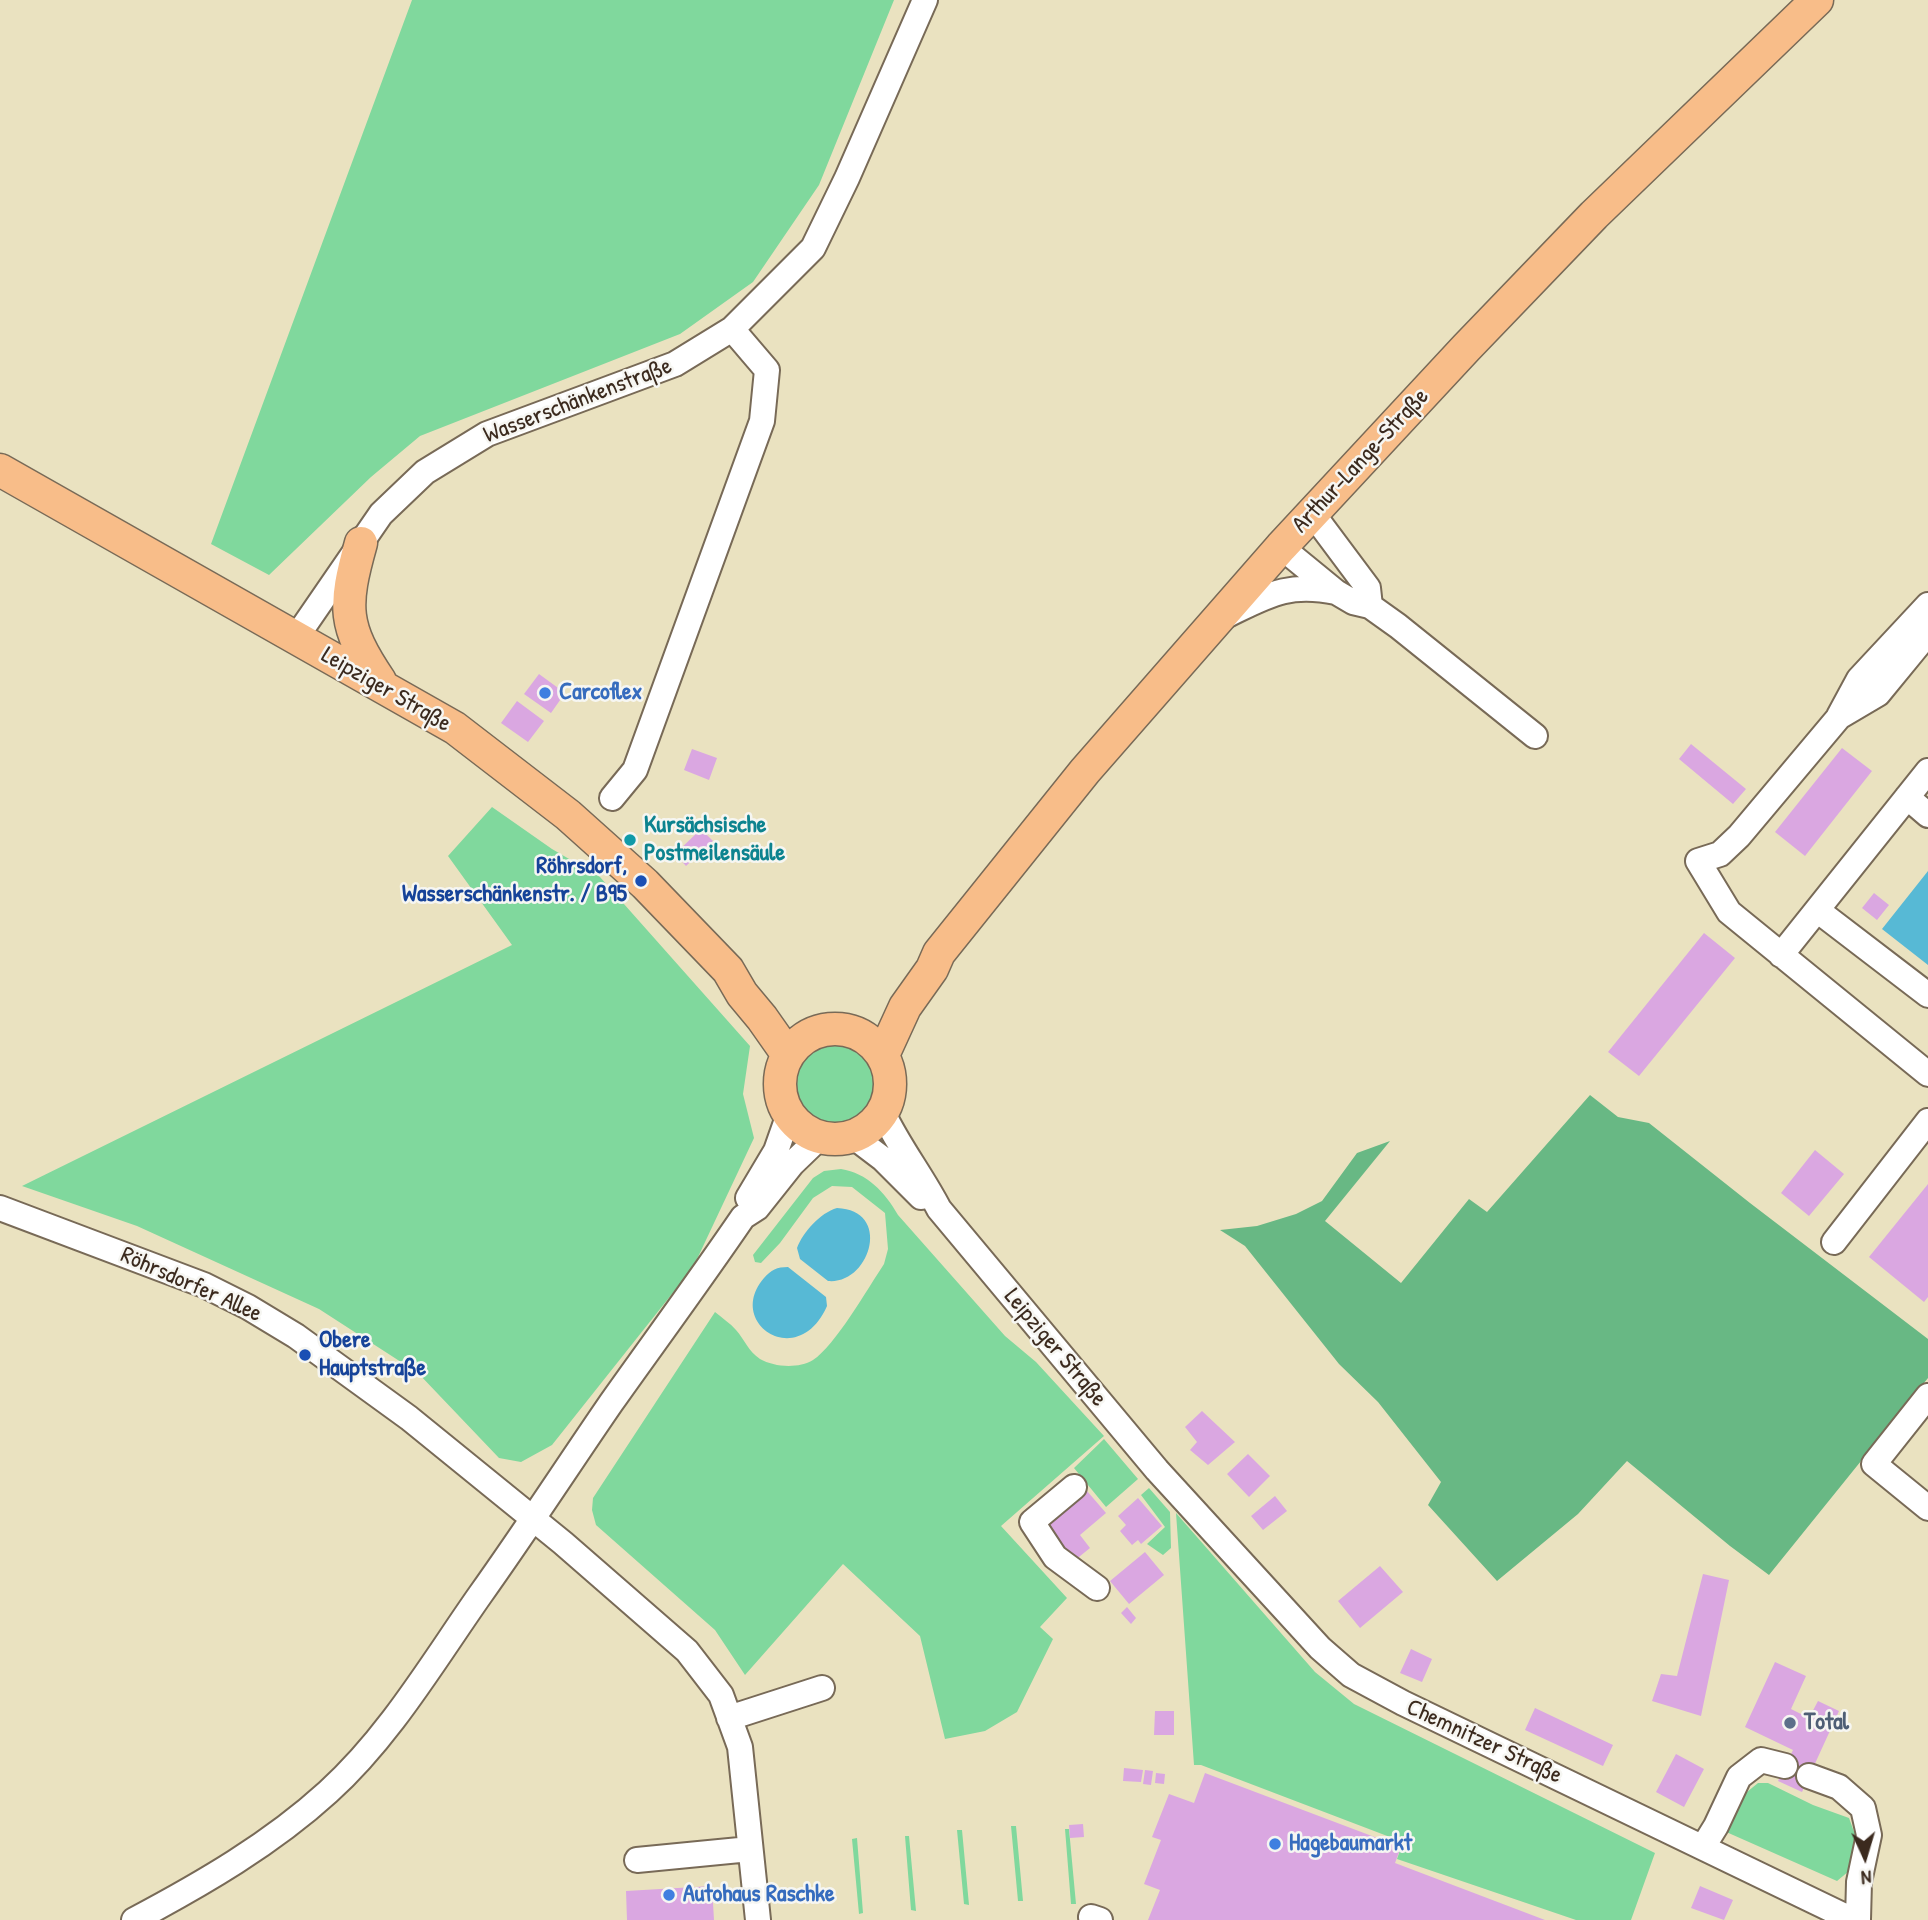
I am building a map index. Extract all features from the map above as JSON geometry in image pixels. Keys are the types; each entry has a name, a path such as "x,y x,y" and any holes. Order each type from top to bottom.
{"main road":[{"name":"Arthur-Lange-Straße","path":"883,1055 905,1007 932,970 939,953 1084,771 1216,620 1466,348 1594,215 1817,0"},
{"name":"Leipziger Straße","path":"0,470 455,728 568,815 645,884 728,970 742,995 788,1055"},
{"path":"361,543 348,612 353,636 362,655 383,685"},
{"name":"Arthur-Lange-Straße","path":"854,1032 879,1011 923,961 939,953"},
{"name":"Leipziger Straße","path":"728,970 750,983 785,1016 811,1034"},
{"path":"842,1029 854,1032 870,1041 883,1055 889,1068 889,1102 869,1129 854,1137 836,1140 819,1138 803,1130 783,1104 779,1087 781,1071 798,1042 811,1034 842,1029"}],"street":[{"name":"Wasserschänkenstraße","path":"295,639 381,514 425,472 486,434 675,364 732,329 813,248 847,178 925,0"},
{"path":"612,798 635,770 762,421 767,370 732,329"},
{"path":"1312,513 1368,587 1370,606"},
{"path":"1281,547 1336,592 1353,602 1370,606 1398,626 1535,736"},
{"path":"1216,620 1284,589 1313,587 1336,592"},
{"path":"1928,605 1859,680 1839,717 1739,836 1720,854 1698,861 1729,912 1928,1074"},
{"path":"1839,717 1878,694 1928,633"},
{"path":"1781,954 1928,771"},
{"path":"1907,797 1928,815"},
{"path":"1817,910 1928,995"},
{"name":"Leipziger Straße","path":"883,1113 899,1146 928,1186 939,1209 1171,1486"},
{"path":"743,1217 746,1203 776,1151 789,1114"},
{"path":"1834,1242 1928,1121"},
{"name":"Leipziger Straße","path":"854,1137 883,1159 917,1195 939,1209"},
{"path":"134,1920 233,1863 296,1819 329,1792 359,1760 403,1705 743,1217 757,1208 792,1164 819,1138"},
{"name":"Röhrsdorfer Allee","path":"0,1208 204,1285 248,1307 320,1352 398,1410 533,1519 687,1651 721,1695 740,1747 758,1920"},
{"path":"1928,1396 1874,1464 1928,1508"},
{"name":"Chemnitzer Straße","path":"1171,1486 1320,1648 1351,1675 1402,1703 1856,1920"},
{"path":"1074,1487 1032,1522 1055,1557 1097,1588"},
{"path":"729,1718 822,1688"},
{"path":"1703,1847 1739,1777 1762,1760 1786,1766"},
{"path":"1809,1776 1839,1787 1863,1808 1869,1835 1859,1882 1856,1920"},
{"path":"636,1860 750,1849"}],"green space":[{"path":"412,0 894,0 819,185 753,282 680,334 420,436 371,477 269,575 211,544"},
{"path":"492,807 552,849 600,877 750,1046 743,1094 754,1138 698,1257 687,1275 552,1445 521,1462 499,1458 418,1373 319,1309 137,1226 22,1186 512,945 448,856"},
{"path":"827,1043 843,1043 858,1050 869,1061 876,1076 873,1100 864,1113 843,1125 827,1125 812,1118 801,1107 794,1092 794,1076 801,1061 812,1050"},
{"path":"1590,1095 1618,1117 1649,1123 1928,1339 1928,1378 1769,1575 1627,1461 1578,1514 1497,1581 1428,1505 1441,1482 1378,1402 1339,1364 1245,1246 1220,1230 1257,1226 1296,1214 1322,1201 1357,1153 1390,1141 1325,1221 1401,1283 1469,1199 1487,1212"},
{"path":"841,1169 867,1179 881,1191 898,1215 1005,1336 1036,1362 1104,1436 1001,1526 1067,1598 1040,1627 1053,1639 1017,1712 985,1731 945,1739 920,1636 843,1564 745,1675 715,1630 596,1525 592,1510 593,1498 715,1312 734,1327 756,1356 779,1365 800,1365 813,1360 841,1330 884,1264 888,1249 885,1213 852,1187 832,1186 813,1198 780,1243 761,1263 755,1262 753,1255 813,1178 824,1171"},
{"path":"1104,1439 1138,1479 1106,1507 1074,1468"},
{"path":"1149,1488 1170,1512 1171,1548 1163,1555 1147,1544 1165,1527 1141,1495"},
{"path":"1176,1513 1315,1672 1354,1704 1655,1853 1631,1920 1576,1920 1397,1859 1403,1842 1201,1765 1194,1765"},
{"path":"1758,1783 1768,1783 1813,1805 1849,1818 1857,1840 1849,1871 1837,1881 1724,1831 1742,1796"},
{"path":"1011,1826 1016,1826 1023,1901 1018,1901"},
{"path":"1065,1829 1069,1829 1076,1904 1071,1904"},
{"path":"957,1830 962,1830 969,1905 964,1904"},
{"path":"905,1836 909,1836 916,1911 911,1910"},
{"path":"857,1838 863,1913 859,1914 852,1839"}],"water":[{"path":"1928,871 1928,965 1882,929"},
{"path":"837,1208 854,1212 865,1221 870,1233 869,1247 855,1272 843,1279 828,1281 800,1259 797,1248 813,1224 824,1214"},
{"path":"788,1267 826,1297 827,1306 814,1326 799,1336 784,1338 770,1334 759,1324 753,1311 754,1295 764,1278 774,1269"}],"building":[{"name":"Carcoflex","path":"539,674 565,693 551,713 524,694"},
{"path":"517,701 544,721 528,742 501,723"},
{"path":"1691,744 1746,789 1733,804 1679,759"},
{"path":"1842,748 1872,771 1805,856 1775,832"},
{"path":"692,749 717,758 709,780 684,770"},
{"path":"701,829 713,841 686,866 675,854"},
{"path":"1874,893 1889,905 1877,920 1862,908"},
{"path":"1704,933 1735,958 1639,1076 1608,1052"},
{"path":"1815,1150 1844,1174 1809,1216 1781,1193"},
{"path":"1928,1184 1928,1297 1924,1302 1869,1257"},
{"path":"1202,1411 1235,1442 1208,1465 1190,1450 1197,1442 1185,1427"},
{"path":"1248,1454 1270,1476 1249,1497 1227,1474"},
{"path":"1087,1491 1106,1513 1080,1535 1090,1548 1074,1561 1045,1526"},
{"path":"1275,1496 1287,1511 1263,1530 1251,1516"},
{"path":"1138,1498 1162,1526 1141,1544 1138,1540 1132,1545 1120,1531 1126,1525 1118,1516"},
{"path":"1145,1552 1164,1575 1129,1604 1110,1581"},
{"path":"1380,1566 1403,1592 1360,1628 1338,1601"},
{"path":"1703,1574 1729,1580 1701,1716 1652,1701 1661,1674 1677,1676"},
{"path":"1127,1607 1136,1618 1131,1624 1121,1613"},
{"path":"1411,1649 1432,1659 1422,1682 1400,1673"},
{"name":"Total","path":"1775,1662 1806,1676 1791,1709 1809,1718 1818,1701 1839,1711 1802,1792 1778,1781 1793,1750 1745,1727"},
{"path":"1535,1708 1613,1745 1603,1766 1525,1730"},
{"path":"1155,1711 1174,1711 1174,1735 1154,1735"},
{"path":"1676,1754 1704,1769 1684,1807 1656,1792"},
{"path":"1124,1768 1143,1770 1141,1782 1123,1781"},
{"path":"1145,1770 1153,1771 1151,1785 1143,1784"},
{"path":"1156,1773 1165,1774 1164,1784 1155,1783"},
{"name":"Hagebaumarkt","path":"1205,1773 1401,1847 1395,1863 1545,1920 1148,1920 1160,1890 1144,1884 1161,1840 1152,1837 1169,1794 1194,1803"},
{"path":"1083,1824 1084,1837 1070,1838 1069,1825"},
{"path":"712,1886 714,1920 627,1920 626,1891"},
{"path":"1700,1886 1733,1900 1724,1920 1691,1908"}],"place":[{"name":"Carcoflex","path":"545,693"},
{"name":"Kursächsische Postmeilensäule","path":"630,840"},
{"name":"Röhrsdorf, Wasserschänkenstr. / B95","path":"641,881"},
{"name":"Obere Hauptstraße","path":"305,1355"},
{"name":"Total","path":"1790,1723"},
{"name":"Hagebaumarkt","path":"1275,1844"},
{"name":"Autohaus Raschke","path":"669,1895"}]}
